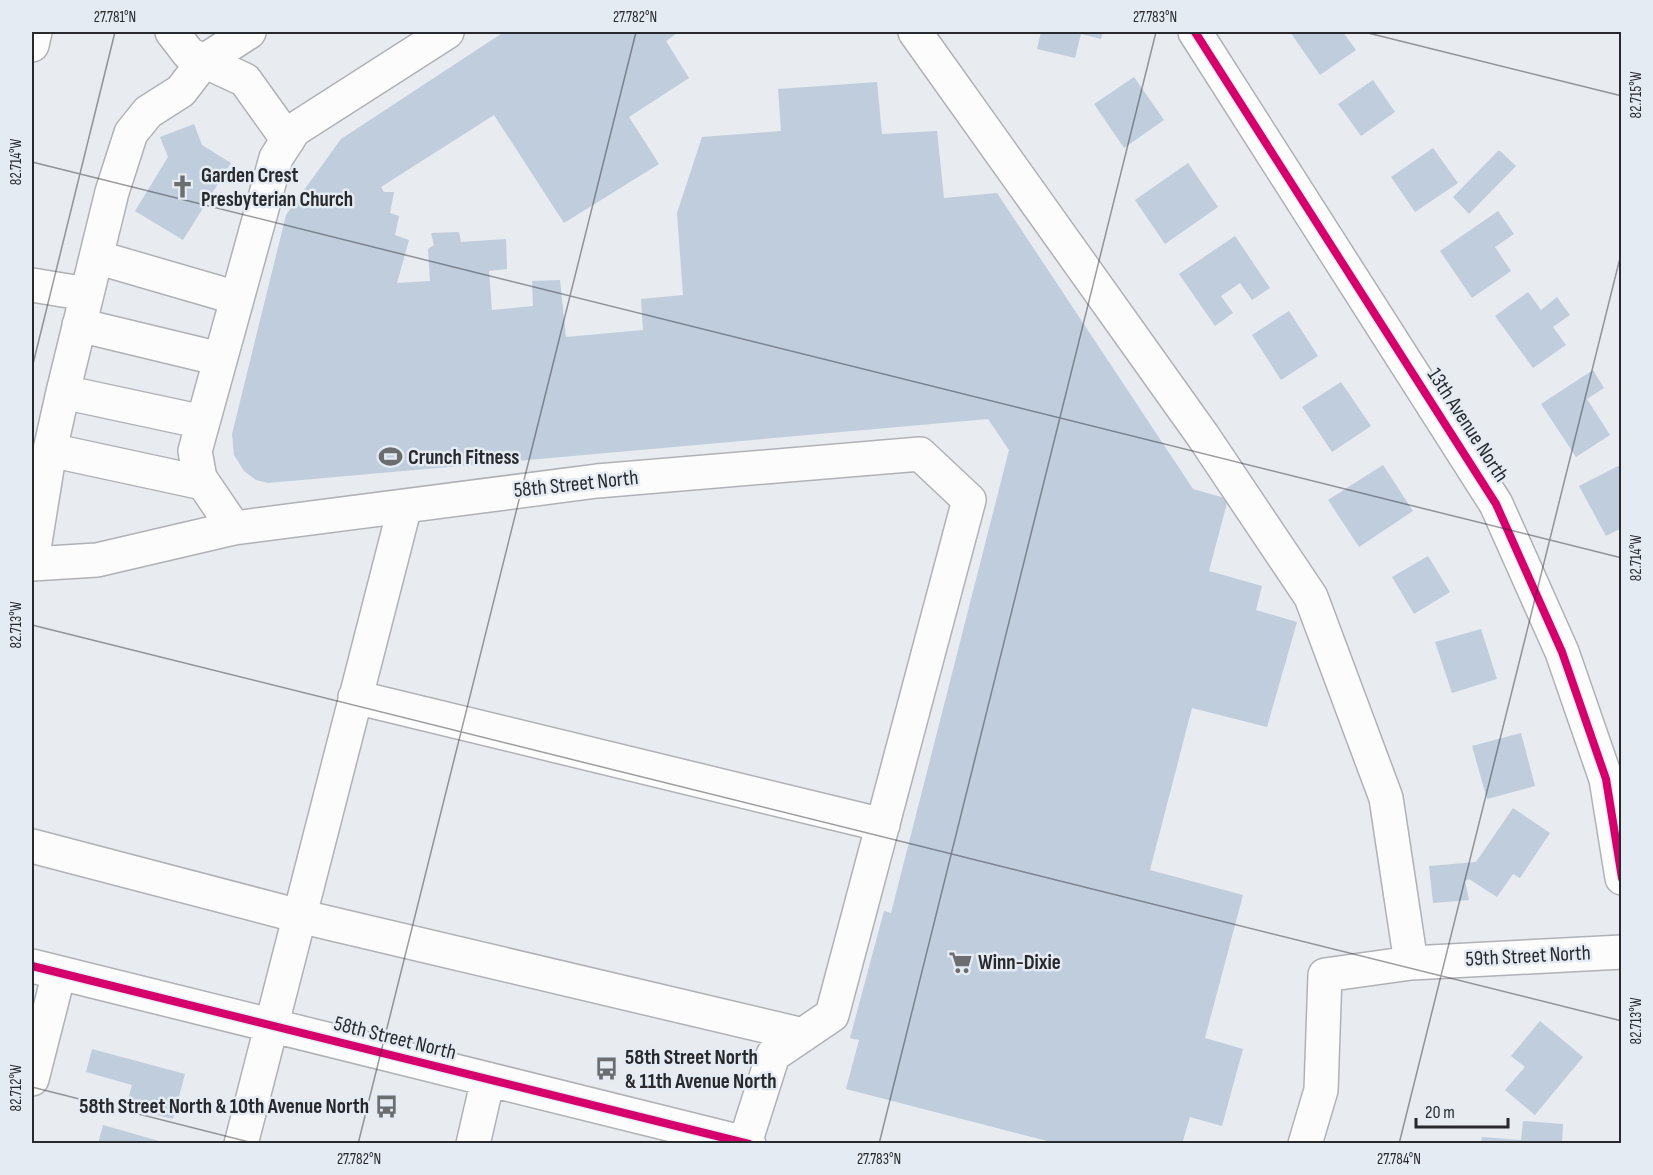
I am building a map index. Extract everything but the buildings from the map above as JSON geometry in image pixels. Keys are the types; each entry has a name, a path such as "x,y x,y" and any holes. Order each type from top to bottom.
{"street":[{"path":"32,45 35,32"},
{"path":"172,32 189,54 245,80 288,140"},
{"path":"32,563 50,450 63,392 112,192 131,133 148,112 181,91 204,61 249,32"},
{"path":"234,528 200,478 195,451 276,158 294,130 447,32"},
{"path":"915,32 1196,426 1311,597 1386,798 1422,962"},
{"name":"13th Avenue North","path":"1195,32 1496,504 1563,652 1606,779 1622,878"},
{"path":"96,257 237,298"},
{"path":"32,285 87,294"},
{"path":"79,326 220,359"},
{"path":"63,392 203,422"},
{"path":"50,450 203,483"},
{"name":"58th Street North","path":"32,563 98,560 234,528 597,480 921,454 969,500 883,825"},
{"path":"241,1143 405,506"},
{"path":"355,697 883,825 832,1015 773,1055 731,1141"},
{"path":"32,846 298,916 803,1035"},
{"name":"59th Street North","path":"1305,1143 1321,1090 1325,975 1422,962 1622,952"},
{"path":"32,1079 45,969"},
{"name":"58th Street North","path":"45,969 731,1141"},
{"path":"473,1143 488,1079"}],"cycle path":[{"path":"1195,32 1496,504 1562,652 1606,779 1622,878"},
{"path":"32,966 749,1144"}],"place":[{"name":"Garden Crest Presbyterian Church","path":"183,187"},
{"name":"Crunch Fitness","path":"390,457"},
{"name":"Winn-Dixie","path":"960,962"},
{"name":"58th Street North & 11th Avenue North","path":"607,1069"},
{"name":"58th Street North & 10th Avenue North","path":"387,1106"}]}
